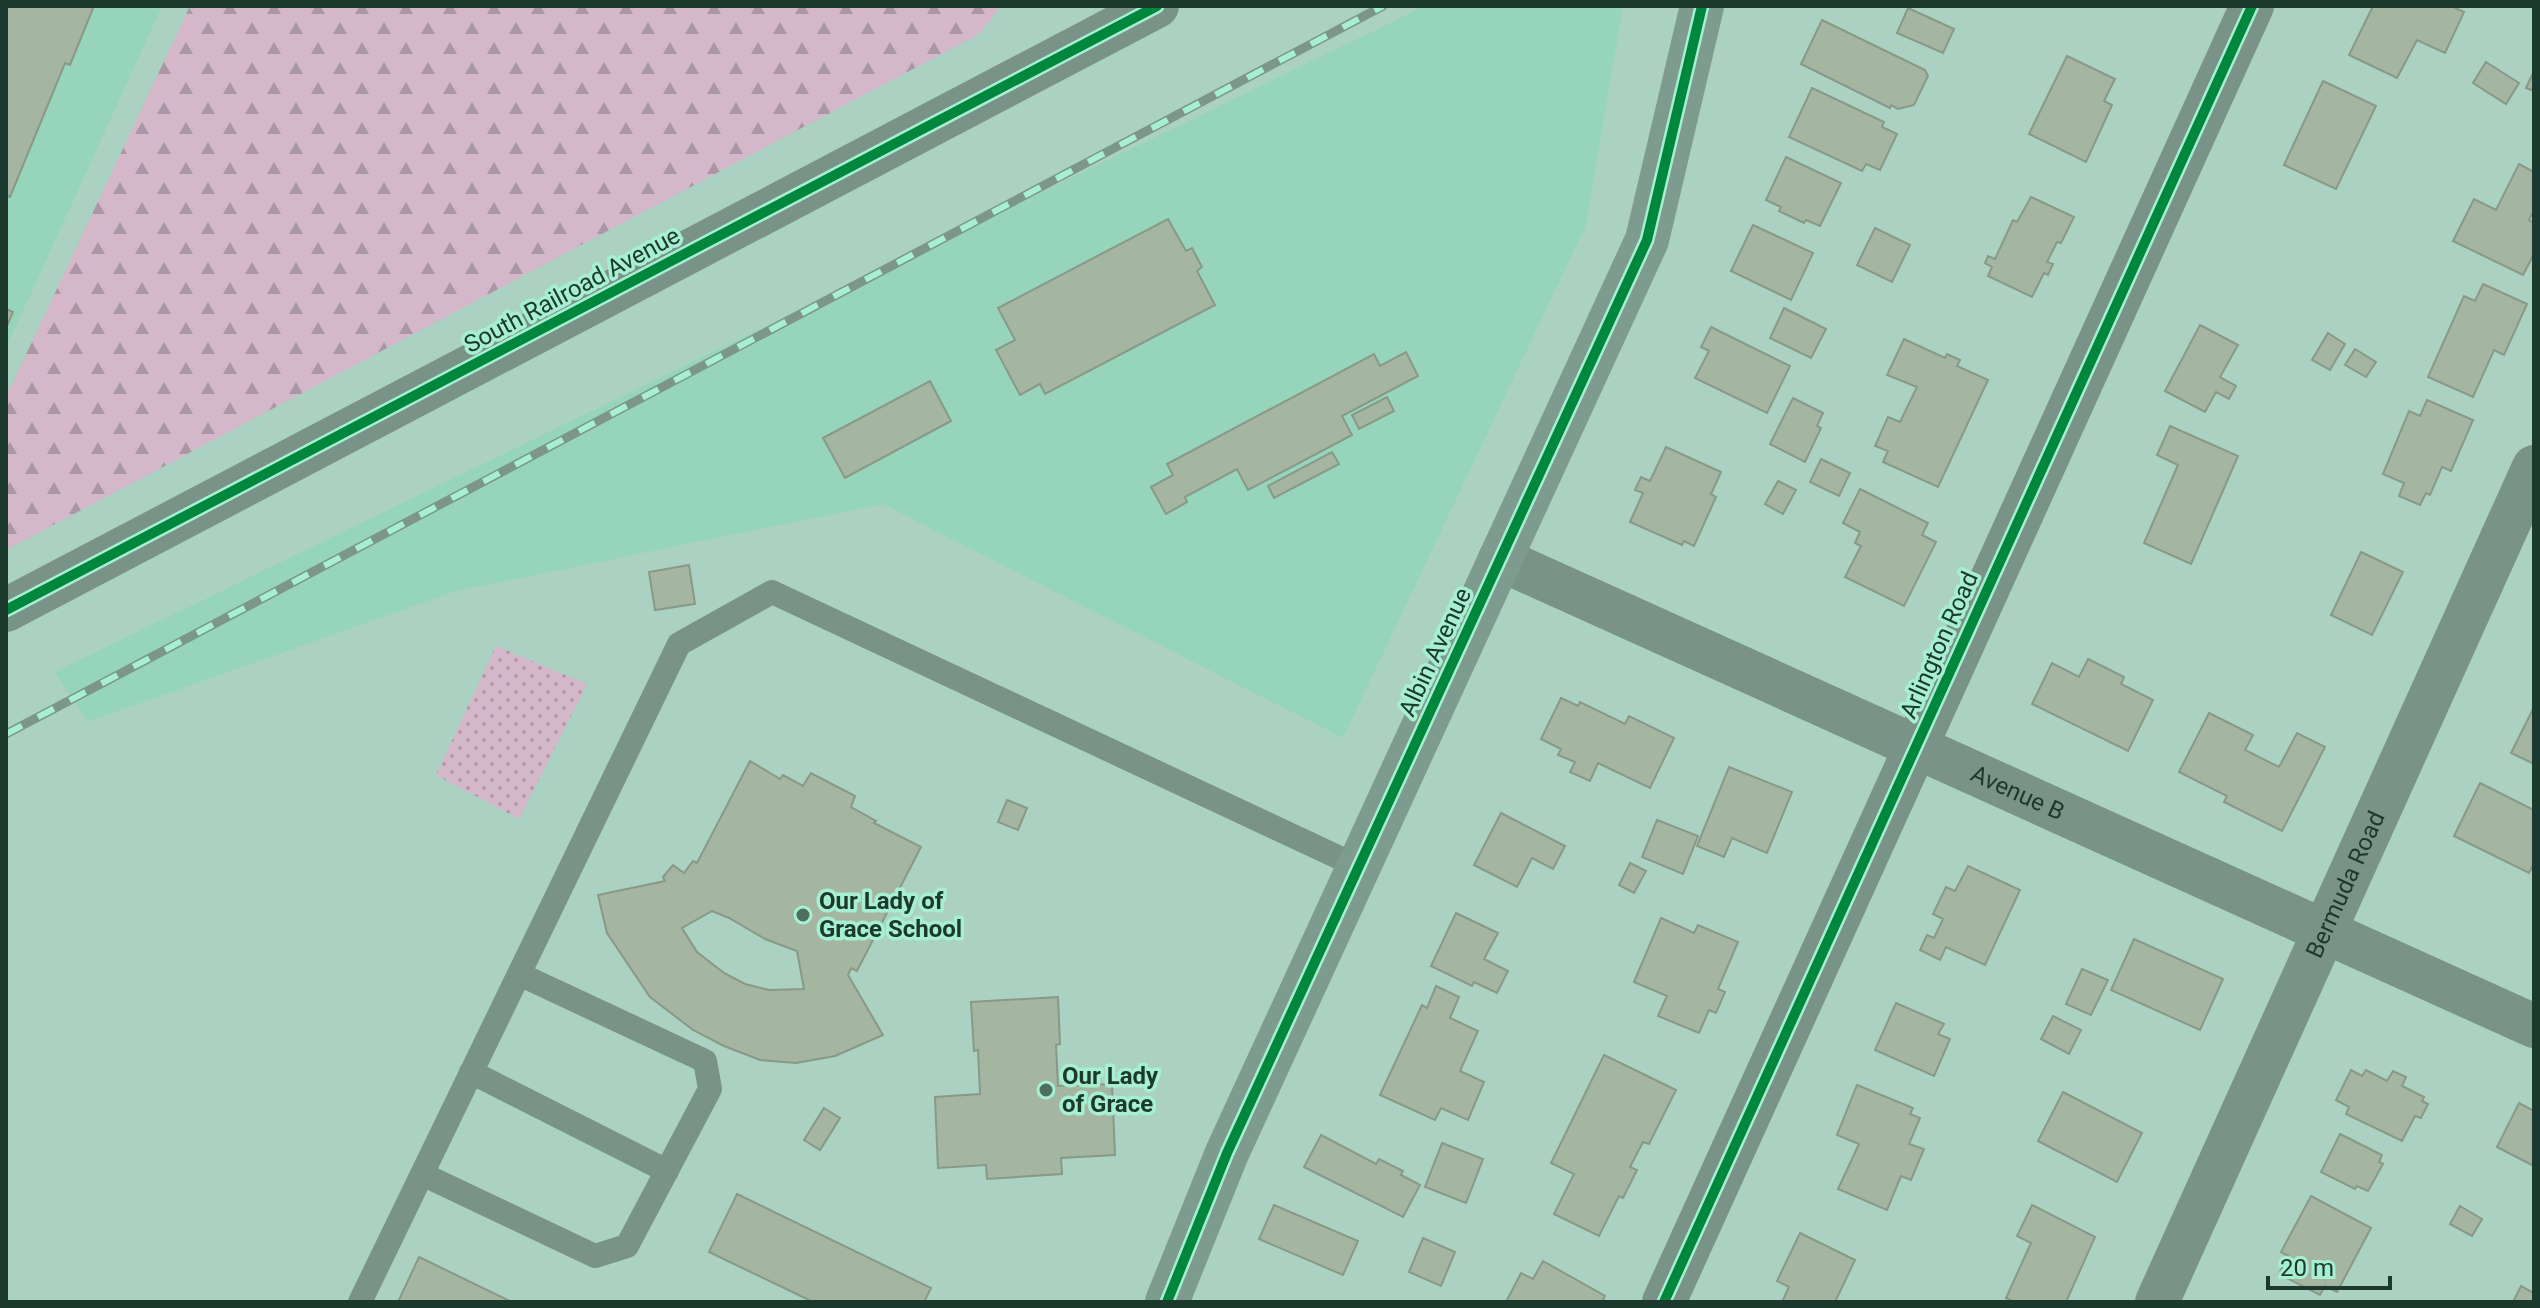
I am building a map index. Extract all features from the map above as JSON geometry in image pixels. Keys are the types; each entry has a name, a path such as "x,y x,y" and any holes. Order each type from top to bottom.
{"street":[{"name":"South Railroad Avenue","path":"6,610 1157,6"},
{"name":"Albin Avenue","path":"1167,1302 1227,1153 1647,240 1702,6"},
{"name":"Arlington Road","path":"1664,1302 2252,6"},
{"name":"Bermuda Road","path":"2157,1302 2534,467"},
{"name":"Avenue B","path":"1500,559 2534,1026"}],"lane":[{"path":"360,1302 679,644 772,592 1359,867"},
{"path":"422,1174 595,1256 627,1246 710,1089 705,1061 519,974"},
{"path":"471,1072 667,1171"}],"shaded area":[{"path":"6,6 162,6 6,348"},
{"path":"1425,6 1623,6 1586,225 1343,738 883,504 456,591 87,722 55,672"}],"green space":[{"path":"190,6 1001,6 979,34 6,550 6,397"},
{"path":"496,646 587,684 519,819 436,775"}],"building":[{"path":"6,6 94,6 70,65 65,63 10,197 6,198"},
{"path":"2373,6 2451,6 2464,12 2445,53 2417,40 2397,78 2349,55"},
{"path":"1908,8 1954,29 1943,53 1897,33"},
{"path":"1822,20 1925,70 1928,76 1914,105 1898,109 1891,105 1890,108 1801,64"},
{"path":"2067,56 2115,79 2104,101 2112,105 2086,162 2029,134"},
{"path":"2486,62 2519,83 2506,104 2473,83"},
{"path":"2534,71 2534,91 2526,88"},
{"path":"2323,81 2376,106 2336,189 2284,165"},
{"path":"1812,88 1884,122 1882,127 1897,134 1880,170 1866,164 1862,171 1789,137"},
{"path":"1786,157 1841,183 1820,226 1806,220 1804,223 1779,211 1781,207 1766,200"},
{"path":"2519,164 2534,172 2534,210 2529,220 2534,223 2534,254 2523,275 2453,241 2474,199 2496,210"},
{"path":"2031,197 2074,217 2047,262 2053,264 2048,275 2044,273 2032,297 1988,276 1992,267 1985,263 1988,256 1995,259 2013,220 2017,222"},
{"path":"1168,219 1186,251 1192,248 1202,267 1197,271 1215,305 1045,394 1040,384 1020,395 996,350 1015,340 998,308"},
{"path":"1753,225 1813,253 1791,300 1731,271"},
{"path":"1875,228 1910,245 1892,282 1857,265"},
{"path":"2483,284 2527,304 2504,355 2494,350 2473,397 2428,377 2464,296 2475,301"},
{"path":"1784,308 1826,329 1811,358 1770,338"},
{"path":"6,309 13,312 6,328"},
{"path":"2200,325 2238,345 2220,377 2236,386 2229,399 2216,392 2205,412 2165,391"},
{"path":"1711,327 1790,366 1767,413 1695,378 1709,351 1701,347"},
{"path":"2328,333 2345,344 2330,370 2312,360"},
{"path":"1904,339 1945,358 1947,354 1960,360 1957,366 1988,380 1938,487 1883,462 1888,451 1875,446 1888,417 1900,422 1917,387 1887,375"},
{"path":"2355,349 2376,362 2366,377 2345,365"},
{"path":"1406,352 1418,376 1342,416 1352,435 1248,490 1237,469 1185,497 1187,502 1166,514 1151,487 1173,475 1167,464 1374,354 1380,366"},
{"path":"930,381 951,421 845,478 823,438"},
{"path":"1387,397 1394,411 1359,429 1352,415"},
{"path":"1793,398 1823,413 1817,426 1821,428 1805,462 1770,444"},
{"path":"2427,400 2473,420 2451,471 2442,467 2430,495 2426,493 2420,505 2399,496 2404,483 2383,474 2409,411 2420,416"},
{"path":"2170,426 2238,456 2191,564 2144,543 2178,465 2157,455"},
{"path":"1666,447 1721,472 1711,494 1716,497 1694,546 1684,541 1682,545 1630,522 1643,493 1635,490 1641,477 1650,481"},
{"path":"1332,452 1339,464 1274,498 1268,486"},
{"path":"1821,459 1850,473 1839,496 1810,482"},
{"path":"1778,481 1796,490 1783,514 1765,504"},
{"path":"1860,489 1928,523 1922,535 1936,542 1904,606 1845,577 1861,546 1855,543 1860,532 1843,523"},
{"path":"2361,552 2403,572 2372,635 2331,615"},
{"path":"689,565 695,604 655,610 649,572"},
{"path":"2088,659 2124,677 2121,684 2153,700 2128,751 2032,704 2052,663 2079,677"},
{"path":"1561,698 1578,706 1580,702 1625,724 1629,716 1674,738 1650,788 1598,763 1590,781 1570,772 1575,762 1558,755 1561,749 1541,739"},
{"path":"2534,707 2534,764 2511,753"},
{"path":"2209,713 2253,735 2245,750 2279,767 2297,733 2325,747 2282,831 2224,802 2227,796 2179,772"},
{"name":"Our Lady of Grace School","path":"750,761 780,779 783,775 803,786 811,773 855,796 851,807 876,821 874,823 921,847 857,971 851,968 848,975 883,1035 835,1056 796,1063 760,1060 693,1030 650,997 607,933 598,895 665,881 663,877 673,865 684,873 693,861 697,863","holes":["712,911 765,939 797,951 804,989 769,990 745,984 724,973 697,952 682,928"]},
{"path":"1729,767 1792,792 1767,853 1732,838 1724,857 1697,846"},
{"path":"2480,783 2534,810 2534,863 2529,873 2454,836"},
{"path":"1007,800 1027,808 1018,830 998,822"},
{"path":"1501,813 1565,846 1553,869 1532,858 1517,887 1474,865"},
{"path":"1657,820 1698,836 1683,874 1642,857"},
{"path":"1630,863 1646,871 1634,893 1619,885"},
{"path":"1968,866 2020,890 1985,965 1946,947 1940,960 1920,950 1927,935 1934,938 1943,919 1933,914 1946,887 1955,891"},
{"path":"1456,913 1498,933 1484,959 1508,971 1497,993 1474,982 1472,986 1431,966"},
{"path":"1661,918 1694,933 1698,925 1738,942 1718,989 1725,992 1716,1013 1709,1010 1699,1033 1658,1016 1667,996 1634,982"},
{"path":"2134,939 2223,979 2200,1030 2111,990"},
{"path":"2082,969 2108,980 2091,1015 2066,1004"},
{"path":"1436,986 1459,997 1450,1018 1478,1031 1460,1071 1484,1082 1468,1120 1441,1108 1435,1120 1380,1095 1422,1005 1427,1008"},
{"name":"Our Lady of Grace","path":"1058,997 1058,1086 1112,1084 1115,1155 1061,1158 1062,1174 987,1179 986,1165 938,1168 935,1097 980,1094 971,1002"},
{"path":"1896,1003 1944,1024 1938,1034 1950,1039 1934,1076 1875,1050"},
{"path":"2053,1016 2081,1030 2069,1054 2041,1039"},
{"path":"1604,1055 1676,1090 1649,1144 1643,1142 1630,1167 1637,1170 1623,1198 1619,1196 1599,1236 1554,1214 1574,1174 1551,1163"},
{"path":"2351,1070 2362,1076 2366,1070 2387,1081 2393,1071 2406,1077 2402,1086 2424,1097 2422,1101 2428,1104 2421,1118 2415,1116 2402,1141 2346,1114 2349,1107 2336,1100"},
{"path":"1857,1085 1913,1108 1910,1114 1920,1118 1909,1144 1924,1149 1911,1180 1901,1176 1887,1210 1838,1189 1859,1144 1837,1135"},
{"path":"2063,1092 2142,1133 2117,1182 2038,1141"},
{"path":"2519,1103 2534,1111 2534,1166 2497,1147"},
{"path":"824,1108 840,1118 820,1150 804,1140"},
{"path":"2340,1134 2382,1155 2379,1162 2383,1164 2368,1191 2357,1186 2355,1189 2321,1172"},
{"path":"1321,1135 1376,1164 1379,1159 1403,1171 1401,1175 1420,1185 1403,1217 1304,1167"},
{"path":"1442,1143 1483,1159 1466,1203 1425,1187"},
{"path":"737,1194 931,1288 924,1302 813,1302 709,1252"},
{"path":"2311,1196 2371,1228 2337,1292 2325,1286 2320,1295 2279,1274 2288,1256 2281,1252"},
{"path":"1274,1205 1358,1241 1343,1275 1259,1239"},
{"path":"2032,1205 2095,1237 2066,1302 2014,1302 2006,1298 2031,1243 2017,1236"},
{"path":"2460,1206 2482,1219 2472,1236 2450,1224"},
{"path":"1800,1233 1855,1260 1835,1302 1782,1302 1789,1287 1777,1281"},
{"path":"1423,1238 1455,1252 1441,1286 1409,1272"},
{"path":"419,1257 512,1302 398,1302"},
{"path":"1543,1261 1605,1296 1602,1302 1506,1302 1521,1273 1533,1279"},
{"path":"2521,1286 2534,1293 2534,1302 2513,1302"}],"railway":[{"path":"6,734 1383,6"}],"cycle path":[{"path":"6,610 1157,6"},
{"path":"1167,1302 1227,1153 1647,240 1702,6"},
{"path":"1664,1302 2252,6"}],"place":[{"name":"Our Lady of Grace School","path":"803,915"},
{"name":"Our Lady of Grace","path":"1046,1090"}]}
